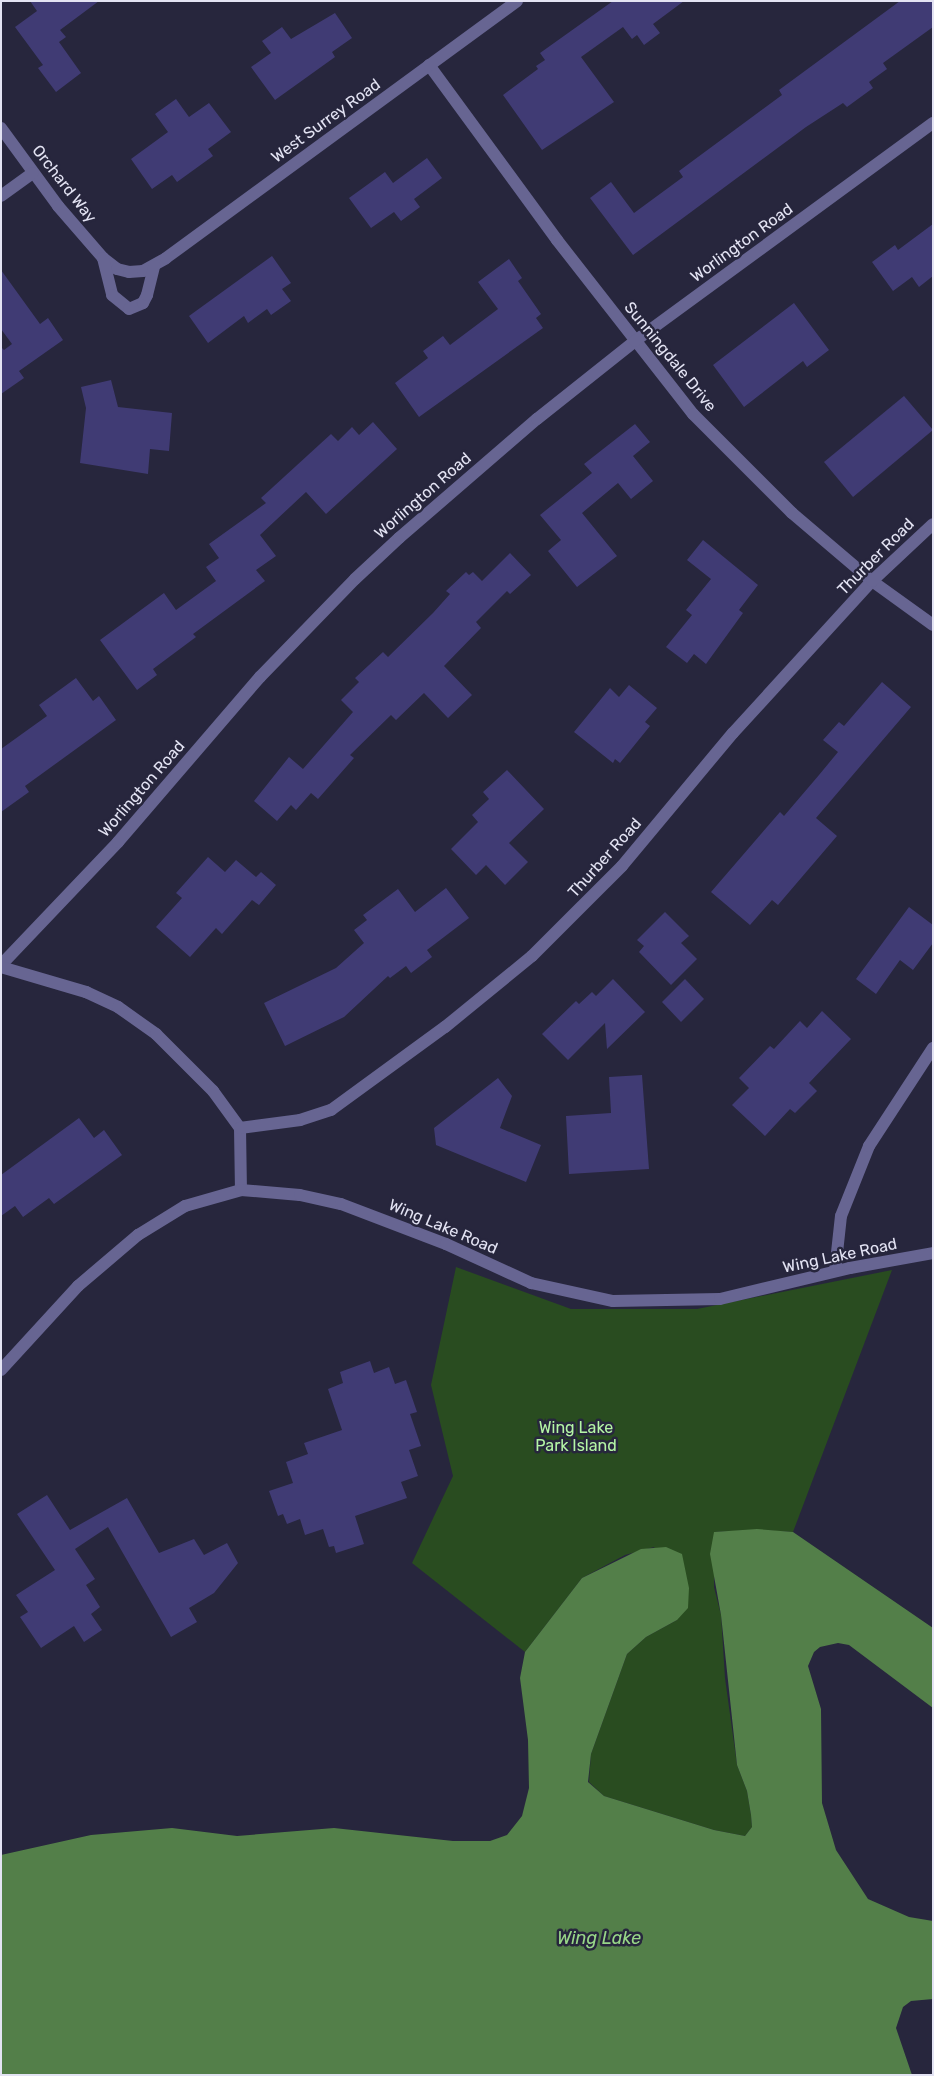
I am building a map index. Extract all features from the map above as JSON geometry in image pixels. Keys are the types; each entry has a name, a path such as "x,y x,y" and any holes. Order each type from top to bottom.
{"street":[{"name":"West Surrey Road","path":"129,272 154,266 517,1"},
{"name":"Sunningdale Drive","path":"429,65 635,341 727,450 792,514 872,581 933,625"},
{"name":"Worlington Road","path":"1,966 118,842 260,677 355,578 537,419 635,341 933,124"},
{"name":"Orchard Way","path":"3,136 103,258 117,269 129,272"},
{"path":"1,196 33,172"},
{"name":"Orchard Way","path":"103,258 112,295 119,304 129,308 143,303 147,295 154,266"},
{"name":"Thurber Road","path":"240,1128 300,1120 330,1110 410,1054 526,962 622,866 732,733 872,581 933,524"},
{"path":"1,966 86,992 138,1020 207,1085 240,1128 242,1190"},
{"path":"835,1271 836,1243 842,1216 869,1146 933,1048"},
{"name":"Wing Lake Road","path":"1,1370 78,1286 138,1235 185,1206 242,1190 300,1194 341,1204 446,1244 531,1283 613,1301 720,1299 835,1271 933,1253"}],"green space":[{"name":"Wing Lake Park Island","path":"456,1267 571,1309 697,1309 892,1270 793,1532 757,1530 714,1532 714,1587 721,1615 725,1678 737,1765 747,1791 751,1815 752,1827 745,1836 714,1830 604,1796 589,1782 591,1754 627,1654 646,1637 677,1620 654,1547 625,1555 582,1578 525,1652 412,1563 453,1476 431,1385"}],"water":[{"name":"Wing Lake","path":"757,1529 793,1532 933,1628 933,1708 849,1645 838,1643 820,1647 814,1652 808,1666 821,1709 822,1803 836,1850 868,1899 909,1917 933,1921 933,1999 911,2001 903,2007 896,2028 912,2075 1,2075 1,1855 91,1835 172,1828 237,1836 334,1828 453,1841 490,1841 507,1835 522,1816 529,1788 528,1740 520,1678 525,1652 582,1578 641,1549 666,1547 682,1554 689,1588 688,1608 677,1620 646,1637 627,1654 591,1754 588,1782 604,1796 714,1830 745,1836 752,1827 751,1815 747,1791 737,1765 721,1615 710,1554 714,1532"}],"building":[{"path":"30,1 99,1 60,30 66,37 59,42 81,73 56,92 38,68 43,65 15,27 37,11"},
{"path":"613,1 684,1 653,24 660,33 644,45 637,35 632,39 623,27 581,57 614,102 542,150 503,95 538,69 536,66 545,60 540,53"},
{"path":"900,1 933,1 933,27 883,63 887,69 869,82 873,88 847,107 843,103 806,127 633,255 590,198 611,182 634,213 683,177 679,171 782,95 779,90"},
{"path":"335,13 352,38 332,52 335,57 275,100 251,67 271,53 262,41 282,27 291,39"},
{"path":"176,99 189,117 209,103 231,132 208,149 213,156 177,182 172,175 152,189 131,159 168,132 155,114"},
{"path":"427,158 442,178 414,199 420,207 401,221 394,212 371,228 349,198 385,172 393,183"},
{"path":"933,224 933,276 919,287 912,277 893,291 872,262 895,245 898,250"},
{"path":"272,256 291,283 282,289 291,301 271,315 267,309 248,323 244,316 208,343 189,316"},
{"path":"509,259 522,278 518,281 541,314 536,318 543,328 419,417 395,383 428,358 423,351 443,336 450,345 498,309 478,282"},
{"path":"1,270 40,324 48,318 63,340 19,371 24,378 1,394 1,347 4,350 12,344 1,329"},
{"path":"794,303 829,350 807,367 803,361 744,407 713,365"},
{"path":"111,380 118,407 172,413 169,451 150,449 148,474 80,463 86,408 81,387"},
{"path":"904,396 933,430 853,497 824,462"},
{"path":"373,422 397,449 326,514 306,492 260,535 276,556 256,570 265,581 193,634 196,637 153,669 157,675 137,690 100,640 164,593 176,610 216,581 206,567 219,558 209,544 266,503 261,498 331,434 338,441 352,427 359,435"},
{"path":"635,424 650,442 633,456 653,481 631,499 618,483 582,513 617,556 577,587 548,551 561,540 540,515 592,473 584,464"},
{"path":"703,540 758,585 739,610 743,613 706,664 694,654 687,663 666,647 692,615 686,610 711,579 687,560"},
{"path":"510,553 531,575 510,594 507,591 476,622 481,628 444,666 472,695 448,718 424,693 396,720 391,715 350,755 354,758 318,799 311,793 296,810 291,805 277,821 254,801 289,757 303,769 353,712 341,700 359,682 355,678 383,652 388,657 433,613 450,594 446,591 466,572 469,575 473,572 482,581"},
{"path":"76,678 93,701 99,696 116,720 25,786 29,792 1,812 1,749 47,716 39,705"},
{"path":"882,682 911,707 816,818 837,836 778,905 772,900 750,925 711,892 780,812 784,816 838,752 823,740 839,722 844,726"},
{"path":"629,685 657,708 645,722 650,726 620,763 615,759 613,763 574,732 610,688 619,697"},
{"path":"507,770 544,809 509,843 528,862 505,885 486,865 476,875 451,849 478,822 472,815 489,799 483,792"},
{"path":"208,857 225,872 236,860 256,877 261,872 276,885 259,905 252,900 222,934 216,928 190,957 156,927 182,898 176,893"},
{"path":"446,888 469,918 427,950 432,957 411,973 406,966 390,978 388,976 344,1017 285,1046 264,1003 336,968 364,943 354,930 367,920 363,915 398,889 415,912"},
{"path":"909,907 933,925 933,943 913,970 900,960 876,994 856,979"},
{"path":"665,912 689,936 681,943 697,959 671,985 639,952 644,946 637,940"},
{"path":"613,979 645,1012 607,1049 605,1023 568,1060 542,1034 576,1001 579,1004 592,992 596,996"},
{"path":"685,979 704,999 681,1022 662,1002"},
{"path":"822,1011 851,1039 809,1083 817,1091 795,1113 790,1109 765,1136 732,1105 749,1088 739,1078 770,1046 774,1049 800,1021 807,1028"},
{"path":"642,1075 649,1169 569,1174 566,1116 611,1113 609,1077"},
{"path":"498,1078 512,1096 500,1128 541,1145 526,1182 436,1145 434,1128"},
{"path":"79,1118 94,1138 104,1130 122,1155 54,1204 49,1198 23,1217 15,1206 1,1216 1,1175"},
{"path":"370,1361 374,1373 389,1367 395,1384 406,1380 417,1412 410,1414 421,1446 409,1450 418,1476 401,1482 407,1498 355,1516 364,1544 336,1553 334,1546 329,1547 323,1529 305,1535 300,1519 287,1524 283,1514 278,1516 269,1491 293,1483 286,1462 308,1454 304,1443 342,1430 328,1389 343,1383 340,1372"},
{"path":"47,1495 70,1530 127,1498 159,1553 194,1539 204,1555 227,1543 238,1563 214,1593 189,1608 197,1622 171,1637 108,1527 75,1549 95,1579 86,1585 100,1607 91,1614 102,1630 84,1642 74,1626 41,1648 20,1617 28,1612 16,1595 55,1570 17,1514"}]}
